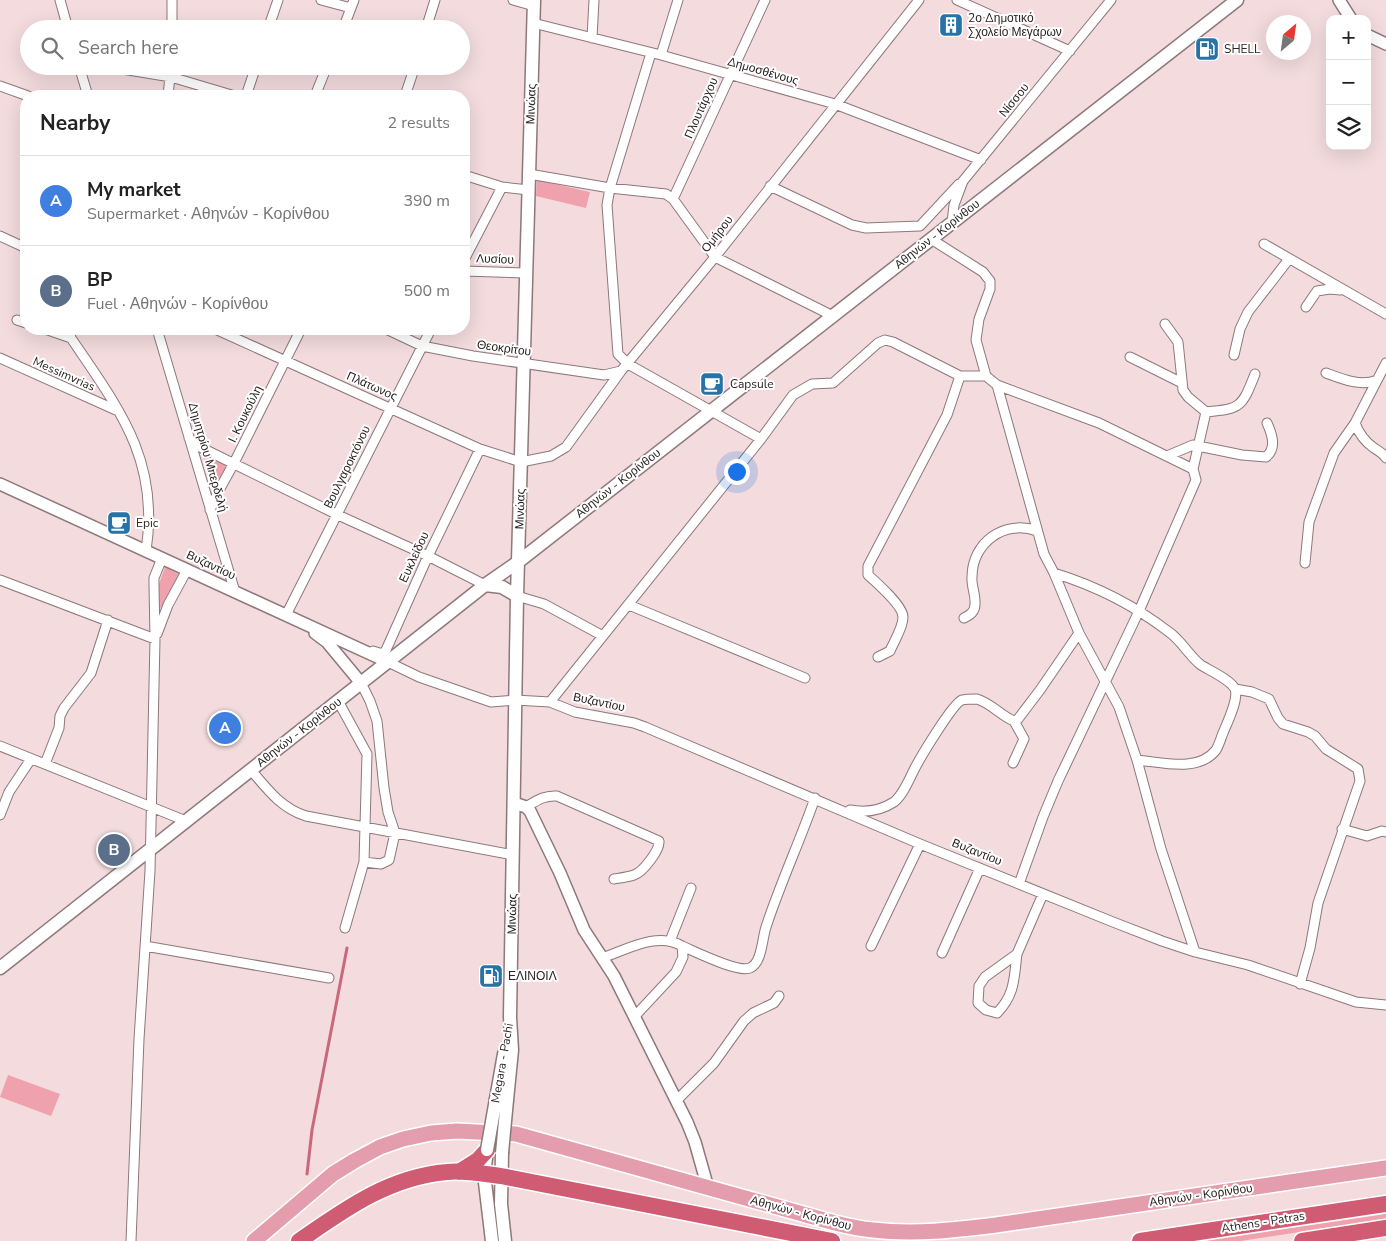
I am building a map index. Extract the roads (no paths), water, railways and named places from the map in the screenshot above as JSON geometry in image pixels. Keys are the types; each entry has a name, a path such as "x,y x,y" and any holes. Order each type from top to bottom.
{"highway":[{"path":"459,1172 495,1152"},
{"path":"299,1241 355,1203 383,1188 432,1174 459,1172 501,1176 832,1241"},
{"name":"Athens - Patras","path":"1140,1241 1386,1204"},
{"name":"Athens - Patras","path":"1302,1241 1386,1228"}],"main road":[{"name":"Αθηνών - Κορίνθου","path":"0,968 485,585 518,562 1237,0"},
{"name":"Μινώας","path":"510,1017 513,854 520,805 515,700 516,596 534,3"},
{"path":"485,585 502,587 516,596"},
{"name":"Megara - Pachi","path":"492,1241 484,1174 495,1152 502,1100 512,1050 510,1017"},
{"name":"Αθηνών - Κορίνθου","path":"254,1241 333,1174 354,1161 380,1147 396,1142 431,1133 457,1130 516,1134 835,1223 872,1230 911,1232 988,1226 1386,1168"},
{"name":"Megara - Pachi","path":"495,1152 501,1176 501,1204 505,1241"}],"street":[{"path":"60,0 66,20"},
{"path":"172,0 172,20"},
{"path":"271,20 278,0"},
{"path":"321,0 353,4 347,20"},
{"path":"429,20 435,0"},
{"path":"513,0 534,3"},
{"path":"592,38 594,0"},
{"path":"678,0 656,54 610,188 607,205 618,354 628,364 761,439"},
{"name":"Πλουτάρχου","path":"673,199 765,0"},
{"name":"Ομήρου","path":"521,462 551,456 566,448 621,371 715,257 919,0"},
{"path":"956,0 1070,51"},
{"name":"Νίσσου","path":"952,223 954,205 963,181 1111,0"},
{"path":"1338,0 1348,15"},
{"name":"Δημοσθένους","path":"533,23 656,54 835,104 981,160"},
{"path":"1371,37 1386,44"},
{"path":"82,75 86,90"},
{"path":"159,75 215,90"},
{"path":"248,90 253,75"},
{"path":"317,90 323,75"},
{"path":"408,90 412,75"},
{"path":"169,90 171,77"},
{"path":"0,86 20,93"},
{"path":"529,174 610,188 661,193 673,199 715,257 833,316"},
{"path":"470,177 502,187 528,190"},
{"path":"770,186 858,227 915,227 923,224 951,191 963,181"},
{"path":"470,248 502,187"},
{"path":"0,236 20,245"},
{"path":"932,239 983,272 990,281 990,288 979,319 976,340 986,376 997,385 1099,422 1193,469"},
{"path":"1264,244 1386,314"},
{"path":"1234,355 1243,322 1248,312 1289,259"},
{"name":"Λυσίου","path":"470,271 526,273"},
{"path":"1306,307 1317,292 1330,289 1347,292"},
{"path":"1165,324 1178,342 1183,390 1188,397 1206,412 1233,409 1241,403 1247,395 1255,374"},
{"path":"71,335 135,441 148,492 150,530 146,551"},
{"name":"Δημητρίου Μπερδελή","path":"159,335 235,592"},
{"name":"Πλάτωνος","path":"228,335 480,450 521,462"},
{"name":"Ι. Κουκούλη","path":"210,510 298,335"},
{"name":"Θεοκρίτου","path":"399,335 422,346 473,356 604,375 621,371"},
{"name":"Βουλγαροκτόνου","path":"286,615 427,335"},
{"path":"550,702 761,439 793,395 812,384 833,383 878,343 884,340 893,342 960,376 986,376"},
{"path":"1130,357 1182,383"},
{"name":"Messimvrias","path":"0,358 119,412"},
{"path":"1305,563 1310,522 1334,453 1354,423 1386,363"},
{"path":"1326,373 1369,384 1377,380"},
{"path":"878,657 890,651 903,619 902,611 868,575 868,566 947,415 960,376"},
{"path":"997,385 1044,554 1054,573 1078,633 1119,707 1137,760 1161,849 1196,952"},
{"path":"1020,884 1058,780 1139,611 1196,480 1193,469 1206,412"},
{"path":"1167,456 1193,445 1242,455 1266,457 1271,452 1273,445 1267,423"},
{"path":"1354,423 1358,433 1364,440 1386,458"},
{"path":"189,438 194,444 485,585"},
{"name":"Ευκλείδου","path":"361,649 366,648 383,654 386,650 428,556 480,450"},
{"name":"Βυζαντίου","path":"0,484 419,677 491,702 515,700 550,702 575,712 645,727 920,844 1162,942 1248,965 1356,1002 1386,1004"},
{"path":"964,618 971,615 974,610 972,576 978,552 984,542 994,534 1017,528 1028,528 1037,531"},
{"path":"131,1241 139,1039 150,849 155,639 154,578 162,558"},
{"path":"155,639 168,605 187,570"},
{"path":"1054,573 1100,590 1139,611 1182,643 1200,664 1235,689 1269,698 1278,718 1283,724 1315,736 1326,749 1358,769 1360,781 1318,903 1310,948 1300,984"},
{"path":"0,580 155,639"},
{"path":"516,596 544,604 604,636"},
{"path":"629,605 805,678"},
{"path":"45,764 59,728 60,716 64,708 91,673 108,620"},
{"path":"304,624 327,642 361,683 376,721 388,812 395,833 388,860 381,864 364,862"},
{"path":"1014,721 1022,715 1078,633"},
{"path":"1137,760 1194,764 1210,757 1217,748 1230,715 1236,697 1235,689"},
{"path":"830,805 865,812 879,810 895,801 944,721 956,704 962,700 977,699 988,704 1004,717 1014,721 1024,738 1013,764"},
{"path":"338,701 367,754 364,862 345,928"},
{"path":"0,746 186,821"},
{"path":"0,815 9,792 31,759"},
{"path":"250,770 281,804 293,812 395,833 513,854"},
{"path":"520,805 542,797 557,796 659,841 657,850 644,868 634,875 614,879"},
{"path":"602,958 650,941 670,941 722,963 745,970 751,968 760,957 762,940 769,918 815,798"},
{"path":"520,805 530,811 560,873 584,930 614,976 635,1016 695,1142 708,1188"},
{"path":"1342,829 1367,836 1382,831 1386,832"},
{"path":"871,946 920,844"},
{"path":"942,953 980,868"},
{"path":"670,941 691,888"},
{"path":"1017,954 985,977 979,986 978,1003 986,1010 997,1013 1002,1008 1014,985 1017,954 1043,894"},
{"path":"145,946 329,978"},
{"path":"635,1016 676,972 683,957 682,946"},
{"path":"676,1101 714,1063 744,1021 753,1013 774,1003 779,996"}],"waterway":[{"path":"307,1174 312,1130 347,948"}],"place":[{"name":"2ο Δημοτικό Σχολείο Μεγάρων","path":"951,25"},
{"name":"SHELL","path":"1207,49"},
{"name":"Capsule","path":"712,384"},
{"name":"Epic","path":"119,523"},
{"name":"My market","path":"225,728"},
{"name":"BP","path":"114,850"},
{"name":"ΕΛΙΝΟΙΛ","path":"491,976"}]}
